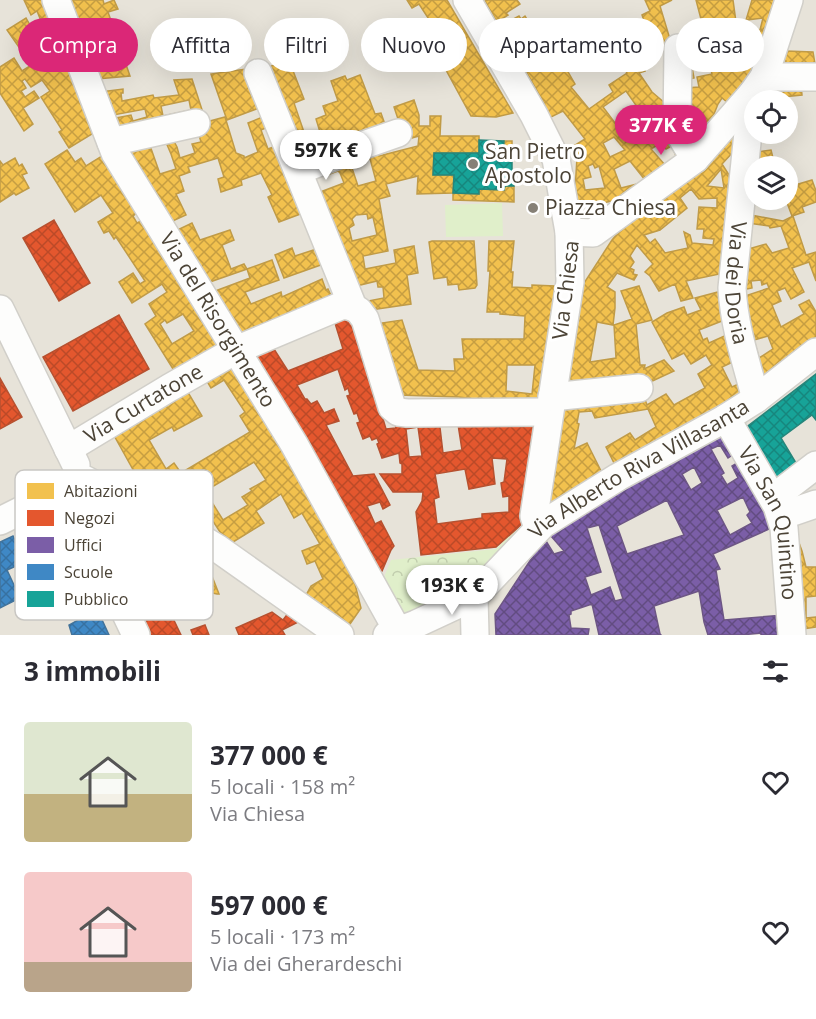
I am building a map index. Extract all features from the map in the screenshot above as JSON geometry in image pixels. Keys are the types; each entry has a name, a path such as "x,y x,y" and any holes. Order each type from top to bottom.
{"street":[{"name":"Via del Risorgimento","path":"56,0 115,153 294,444 395,634"},
{"path":"468,0 534,115 556,159 569,232"},
{"path":"789,0 758,86 816,77"},
{"path":"678,72 677,130 695,159"},
{"path":"258,73 353,307 365,319 392,407 398,412 550,405 639,388"},
{"name":"Via Chiesa","path":"538,528 534,516 570,282 569,232 593,233 695,159 758,86"},
{"name":"Via dei Doria","path":"756,399 742,352 733,309 732,288 758,86"},
{"path":"111,142 196,123"},
{"path":"298,171 398,133"},
{"name":"Via Curtatone","path":"68,449 236,350 343,305 353,307"},
{"path":"0,309 68,449 72,470"},
{"name":"Via Alberto Riva Villasanta","path":"474,597 538,528 618,477 726,418 756,399 816,352"},
{"name":"Via San Quintino","path":"726,418 777,507 784,528 792,635"},
{"path":"777,507 816,465"},
{"path":"777,507 816,504"},
{"path":"0,521 15,514"},
{"path":"213,546 340,635"},
{"path":"395,634 474,597 475,635"},
{"path":"130,620 136,635"}],"shaded area":[{"path":"0,0 816,0 816,635 0,635"}],"green space":[{"path":"502,203 503,236 446,237 445,205"},
{"path":"522,524 521,535 471,588 411,617 401,613 386,592 384,577 391,560 496,549"}],"building: Abitazioni":[{"path":"24,0 44,0 51,18 40,18 37,11 31,15"},
{"path":"68,0 103,0 104,4 114,0 118,9 108,12 110,18 75,18"},
{"path":"407,0 447,0 458,18 428,18 419,4 412,8"},
{"path":"517,0 520,4 506,13 508,15 503,18 495,18 485,1"},
{"path":"645,0 672,0 660,6 664,18 643,18 642,15 650,11"},
{"path":"696,0 733,0 735,18 701,18"},
{"path":"752,0 783,0 770,42 764,42 764,18 747,18"},
{"path":"664,19 675,56 669,60 664,44"},
{"path":"18,23 18,46 7,30"},
{"path":"467,34 479,55 479,72 489,72 513,113 496,117 471,116 447,72 467,72"},
{"path":"786,51 813,52 816,70 785,72 786,61 774,60"},
{"path":"14,58 18,64 18,72 71,72 92,134 69,148 59,132 62,130 41,97 50,91 42,80 31,87 25,79 22,81 26,88 21,91 25,97 34,91 39,98 23,108 33,124 24,131 0,93 0,67"},
{"path":"94,72 129,72 130,76 97,79"},
{"path":"247,72 259,108 227,120 211,74"},
{"path":"266,72 294,72 304,99 294,103 306,138 320,132 316,119 326,115 323,106 338,101 331,81 345,76 347,80 360,75 375,114 381,113 387,130 353,142 350,132 324,141 329,154 301,166"},
{"path":"526,72 568,72 575,84 571,87 589,109 613,92 609,85 626,72 642,72 639,73 652,92 673,110 660,126 647,116 631,128 642,143 655,138 661,139 665,132 686,152 640,196 574,208 577,157 572,147 585,139 563,111 549,118 544,103","holes":["626,91 638,108 615,123 603,107","614,137 625,150 610,157 603,143","662,142 666,149 672,146 676,156 665,165 651,149","630,161 645,180 621,188 614,169","593,164 595,168 599,166 605,188 585,190 583,179 591,177 588,166"]},
{"path":"685,72 693,72 694,78 685,80"},
{"path":"712,72 757,72 733,107 722,98 714,114 723,120 707,142 687,137 698,120 685,113 685,88 699,87 697,77 712,74"},
{"path":"192,79 206,122 225,117 236,153 244,158 258,152 248,123 270,114 274,124 261,130 268,149 281,144 311,210 279,222 268,197 272,195 261,173 241,180 242,185 221,192 218,179 224,177 218,158 188,167 190,172 179,176 184,191 176,194 186,215 166,224 119,143 147,137 160,174 176,169 162,133 169,132 180,158 195,153 192,144 201,142 195,121 116,138 110,119 131,115 133,121 147,117 145,109 108,116 101,92 123,89 122,101 153,95 154,98 179,95 174,80","holes":["189,100 191,110 163,116 161,106"]},
{"path":"801,85 802,95 798,95 798,90 760,90"},
{"path":"414,100 419,115 419,126 430,126 430,116 441,116 440,136 479,136 479,153 434,153 433,175 454,175 453,193 417,194 418,176 386,184 390,196 379,199 388,251 363,256 365,269 396,263 394,250 414,246 418,273 407,275 411,304 371,310 368,301 384,298 383,287 378,287 377,281 352,287 315,194 344,183 338,171 324,176 321,168 348,156 358,186 376,181 368,151 377,148 379,156 418,146 419,136 408,139 394,107","holes":["367,214 368,219 373,217 377,235 352,241 349,228 354,225 352,219 356,215"]},
{"path":"742,126 733,152 722,164 729,175 737,175 720,277 719,274 686,281 693,298 681,301 675,284 659,291 645,272 653,264 637,245 630,256 634,262 630,268 634,270 633,274 637,275 634,280 617,273 607,287 615,292 613,325 597,322 590,362 616,358 614,325 632,319 621,291 639,286 652,320 636,324 640,365 645,365 644,369 664,360 674,371 646,384 559,393 575,297 623,227","holes":["721,169 724,188 707,186","691,189 699,199 717,198 717,208 699,207 697,229 704,229 703,238 714,239 713,245 692,243 690,235 684,232 688,248 665,253 655,239 650,243 644,235 660,230 687,208 680,198"]},
{"path":"504,141 512,141 512,154 503,154"},
{"path":"67,150 75,162 81,158 86,166 102,156 138,212 133,216 137,223 143,220 225,351 178,377 145,324 156,316 149,304 167,292 162,284 132,303 119,282 133,273 140,284 145,281 116,237 114,239 109,231 104,233 98,222 113,213 101,195 75,212 45,164","holes":["183,314 194,331 172,344 160,324 165,320 167,323"]},
{"path":"771,150 772,156 750,156 749,153"},
{"path":"15,158 19,166 22,164 27,173 22,175 29,188 16,195 14,193 0,202 0,161 3,165"},
{"path":"812,180 816,191 816,202 802,207 804,212 792,216 790,210 798,210 798,184"},
{"path":"505,186 514,186 514,202 453,200 453,193 479,194 479,189 504,190"},
{"path":"746,214 783,221 793,216 806,255 816,252 816,281 809,262 792,268 804,292 791,299 785,288 777,291 781,301 772,305 781,327 804,314 799,305 809,300 816,312 816,341 757,385 736,299 769,288 767,283 762,285 761,280 751,281 752,288 737,291 741,247 752,248 766,244 772,253 789,248 781,226 770,228 748,223","holes":["768,336 773,349 759,358 754,340"]},
{"path":"192,223 200,240 230,230 234,240 222,245 231,269 244,264 247,269 204,284 171,233"},
{"path":"474,241 477,285 475,288 459,290 458,284 448,285 447,277 434,279 429,242"},
{"path":"489,241 514,241 512,287 555,286 553,341 544,408 459,397 399,395 375,324 402,320 418,370 455,371 454,359 464,359 462,339 524,339 525,316 487,312 490,271 488,271","holes":["507,365 535,365 532,394 506,391"]},
{"path":"326,246 332,261 284,278 275,255 292,248 295,256"},
{"path":"272,260 279,280 245,292 251,304 281,292 282,297 322,279 335,304 239,343 210,293 250,278 247,269"},
{"path":"718,292 727,319 699,330 703,340 707,338 709,343 731,333 739,359 722,367 732,387 743,382 746,394 617,469 606,447 630,433 635,440 656,427 648,409 595,418 592,411 579,412 574,449 587,443 604,477 542,511 558,403 642,391 647,405 666,394 674,405 705,388 698,374 712,365 706,355 691,364 684,353 672,359 652,322 684,307 687,315 701,310 695,298"},
{"path":"232,363 341,551 339,552 355,584 361,608 348,627 305,597 311,586 323,579 315,561 307,564 302,551 320,544 302,513 294,518 281,494 256,511 264,523 233,542 220,532 213,521 213,504 223,520 248,505 242,497 252,491 250,489 266,480 254,462 213,486 213,470 186,470 250,432 240,416 245,412 224,380 211,388 205,378"},
{"path":"186,389 202,416 174,431 172,427 149,440 166,469 174,463 179,470 133,470 111,430"},
{"path":"794,529 806,567 816,567 816,596 806,597 806,618 816,617 816,627 797,630"},
{"path":"213,579 219,594 213,593"}],"building: Negozi":[{"path":"54,220 90,283 59,301 23,238"},
{"path":"119,315 149,369 73,411 43,357"},
{"path":"353,318 386,429 396,428 395,424 439,419 443,453 462,450 457,418 541,419 522,524 496,547 421,555 416,512 422,501 423,492 393,492 380,474 402,474 399,453 382,458 377,438 372,440 370,436 363,439 357,423 360,422 357,413 354,414 347,396 350,395 348,388 345,390 338,369 297,385 305,399 311,404 317,401 324,413 334,409 339,421 326,425 353,476 374,474 390,505 383,509 380,502 367,506 375,524 381,521 394,546 382,571 373,573 247,355 272,346 288,371 343,349 334,320","holes":["418,427 422,456 409,457 406,429","492,458 507,459 504,482 501,483 503,497 509,496 509,512 482,514 482,518 437,524 434,499 439,497 435,474 465,469 469,489 495,484"]},
{"path":"0,378 22,417 0,429"},
{"path":"272,612 283,620 289,612 300,621 282,630 285,635 239,635 236,628"},
{"path":"142,620 174,620 181,635 149,635"},
{"path":"205,625 209,635 193,635 191,630"}],"building: Uffici":[{"path":"725,430 737,452 728,458 720,445 711,449 724,473 721,475 727,485 738,478 732,466 742,460 776,526 713,554 720,569 716,570 724,620 784,615 784,635 761,635 761,633 708,635 699,591 654,606 661,635 599,635 592,604 571,611 569,615 571,628 589,629 588,635 496,635 495,614 537,550 546,541 554,554 564,551 551,536 566,520","holes":["694,467 702,483 691,490 682,474","743,497 750,512 747,515 752,523 730,535 717,510","667,500 684,535 627,554 617,526","599,525 623,599 615,601 610,587 591,595 585,577 601,572 587,528"]}],"building: Scuole":[{"path":"13,536 15,566 7,570 15,587 15,600 0,608 0,542"},
{"path":"78,620 102,620 109,635 72,635 69,625"}],"building: Pubblico":[{"name":"San Pietro Apostolo","path":"479,140 504,141 503,154 512,154 514,186 505,186 504,190 479,189 479,194 453,193 454,175 433,175 434,153 479,153"},
{"path":"816,374 816,420 812,415 781,438 802,473 776,488 740,432"}],"place":[{"name":"San Pietro Apostolo","path":"473,164"},
{"name":"Piazza Chiesa","path":"533,208"}]}
